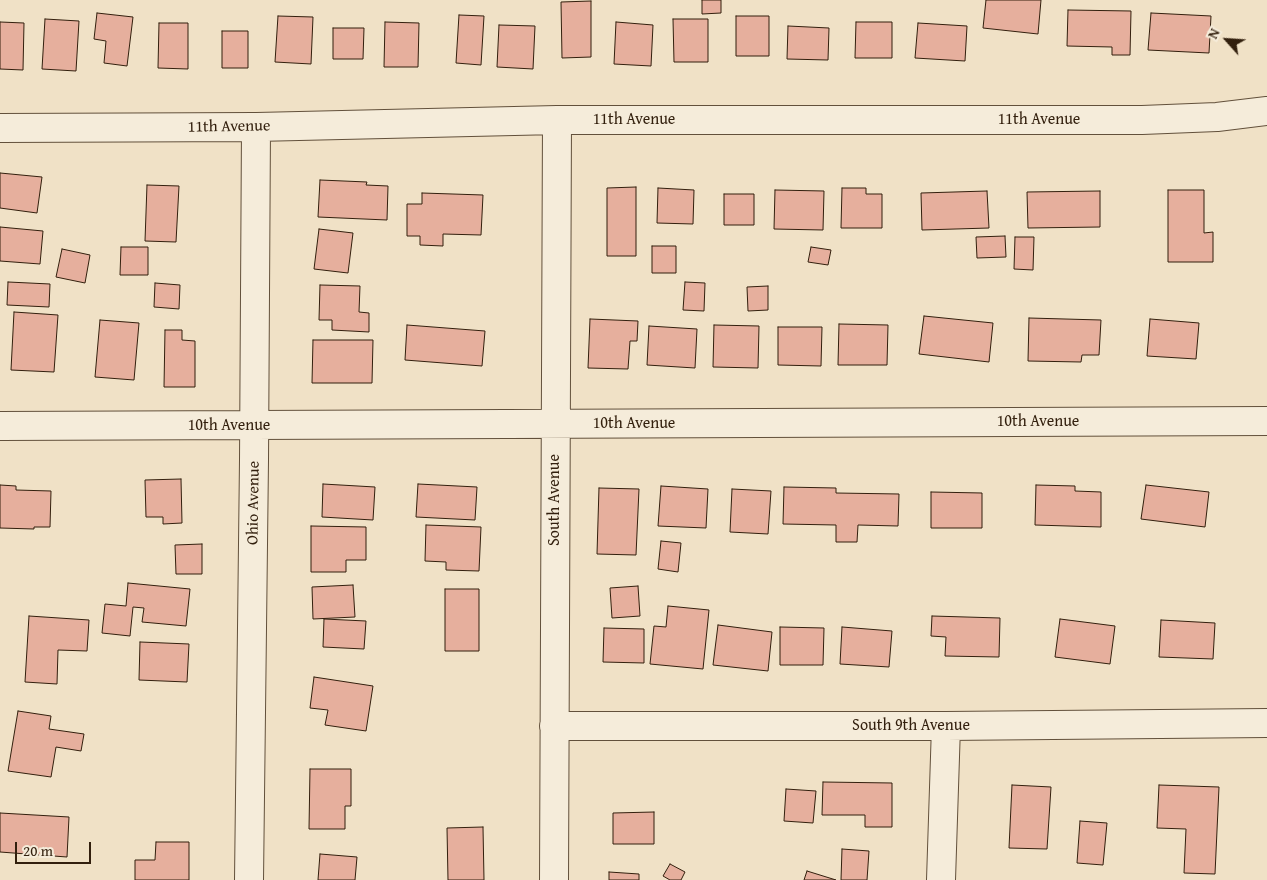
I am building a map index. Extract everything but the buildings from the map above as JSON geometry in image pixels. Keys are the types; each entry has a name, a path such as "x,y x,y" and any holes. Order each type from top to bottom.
{"street":[{"name":"11th Avenue","path":"0,128 256,126 557,120 1142,120 1217,117 1267,111"},
{"name":"South Avenue","path":"554,880 557,120"},
{"name":"Ohio Avenue","path":"249,880 256,126"},
{"name":"10th Avenue","path":"0,426 1267,421"},
{"name":"South 9th Avenue","path":"554,726 946,726 1267,723"},
{"path":"941,880 946,726"}]}
